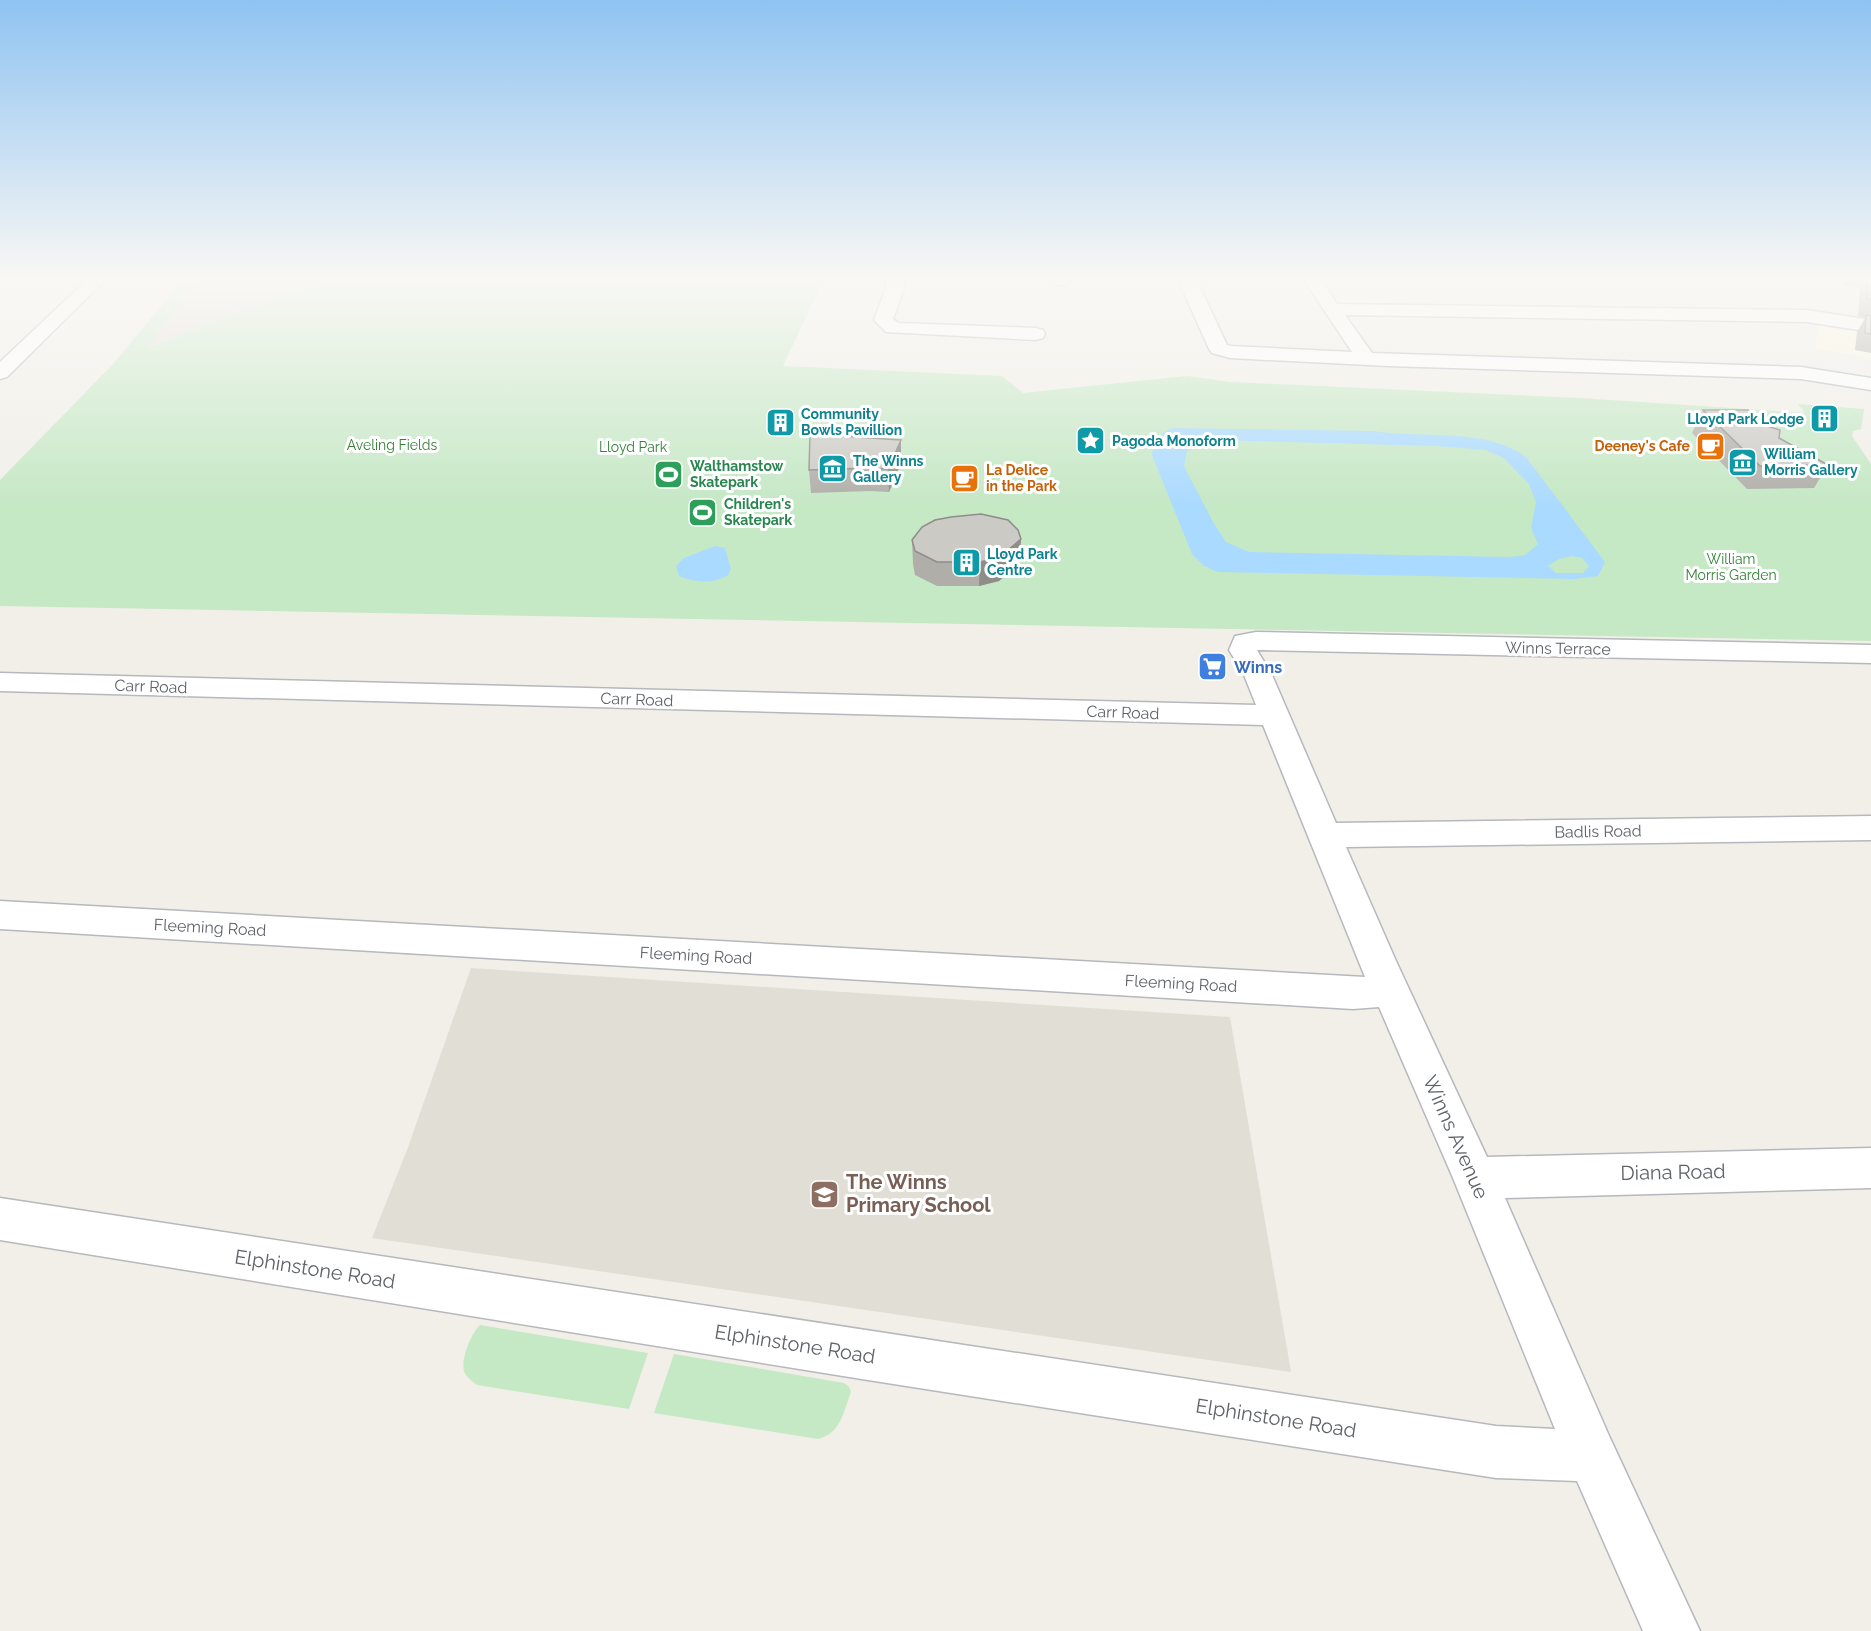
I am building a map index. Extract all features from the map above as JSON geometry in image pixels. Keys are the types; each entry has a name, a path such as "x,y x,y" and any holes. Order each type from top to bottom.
{"street":[{"path":"0,373 21,353"},
{"path":"1265,353 1820,375 1871,384"},
{"path":"1362,353 1363,358"},
{"name":"Winns Terrace","path":"1249,654 1256,640 1871,654"},
{"name":"Winns Avenue","path":"1249,654 1324,835 1474,1178 1592,1456 1672,1631"},
{"name":"Carr Road","path":"0,682 1274,715"},
{"name":"Badlis Road","path":"1324,835 1871,828"},
{"name":"Fleeming Road","path":"0,915 1330,992 1391,991"},
{"name":"Diana Road","path":"1474,1178 1871,1168"},
{"name":"Elphinstone Road","path":"0,1219 879,1358 1496,1452 1592,1456"}],"shaded area":[{"path":"1844,353 1871,353 1871,358"},
{"name":"The Winns Primary School","path":"471,968 1230,1017 1291,1372 372,1238 407,1150"}],"green space":[{"name":"Lloyd Park","path":"122,353 789,353 783,366 1002,376 1023,393 1187,376 1230,382 1579,398 1805,413 1798,404 1864,409 1861,429 1853,431 1852,436 1871,464 1871,641 0,606 0,480"},
{"path":"480,1325 648,1353 629,1409 477,1385 466,1375 463,1366 467,1346"},
{"path":"674,1354 844,1383 851,1392 836,1427 826,1436 818,1439 654,1413"}],"water":[{"path":"1173,428 1374,431 1492,441 1526,457 1605,562 1598,576 1574,579 1218,572 1204,566 1192,554 1152,455 1158,438","holes":["1215,440 1438,446 1486,450 1504,458 1529,484 1536,502 1531,528 1538,544 1525,555 1511,557 1249,552 1226,542 1184,466 1187,451","1572,556 1582,558 1589,566 1583,573 1556,573 1548,566 1559,559"]},
{"path":"715,546 725,548 731,569 728,575 703,582 679,576 676,566 684,558"}],"building":[{"path":"1703,410 1748,410 1764,425 1780,430 1779,438 1828,465 1760,466"},
{"path":"810,434 901,440 888,469 809,470"},
{"path":"981,514 1008,520 1018,530 1021,539 1000,557 980,562 937,562 915,551 912,540 922,527 935,520"}],"place":[{"name":"Lloyd Park Lodge","path":"1825,419"},
{"name":"Community Bowls Pavillion","path":"780,422"},
{"name":"Pagoda Monoform","path":"1091,441"},
{"name":"Deeney's Cafe","path":"1711,446"},
{"name":"William Morris Gallery","path":"1743,462"},
{"name":"The Winns Gallery","path":"832,469"},
{"name":"Walthamstow Skatepark","path":"669,474"},
{"name":"La Delice in the Park","path":"965,478"},
{"name":"Children's Skatepark","path":"703,512"},
{"name":"Lloyd Park Centre","path":"966,562"},
{"name":"Winns","path":"1213,667"},
{"name":"The Winns Primary School","path":"825,1194"}],"park label":[{"name":"Aveling Fields","path":"392,445"},
{"name":"William Morris Garden","path":"1731,568"}]}
